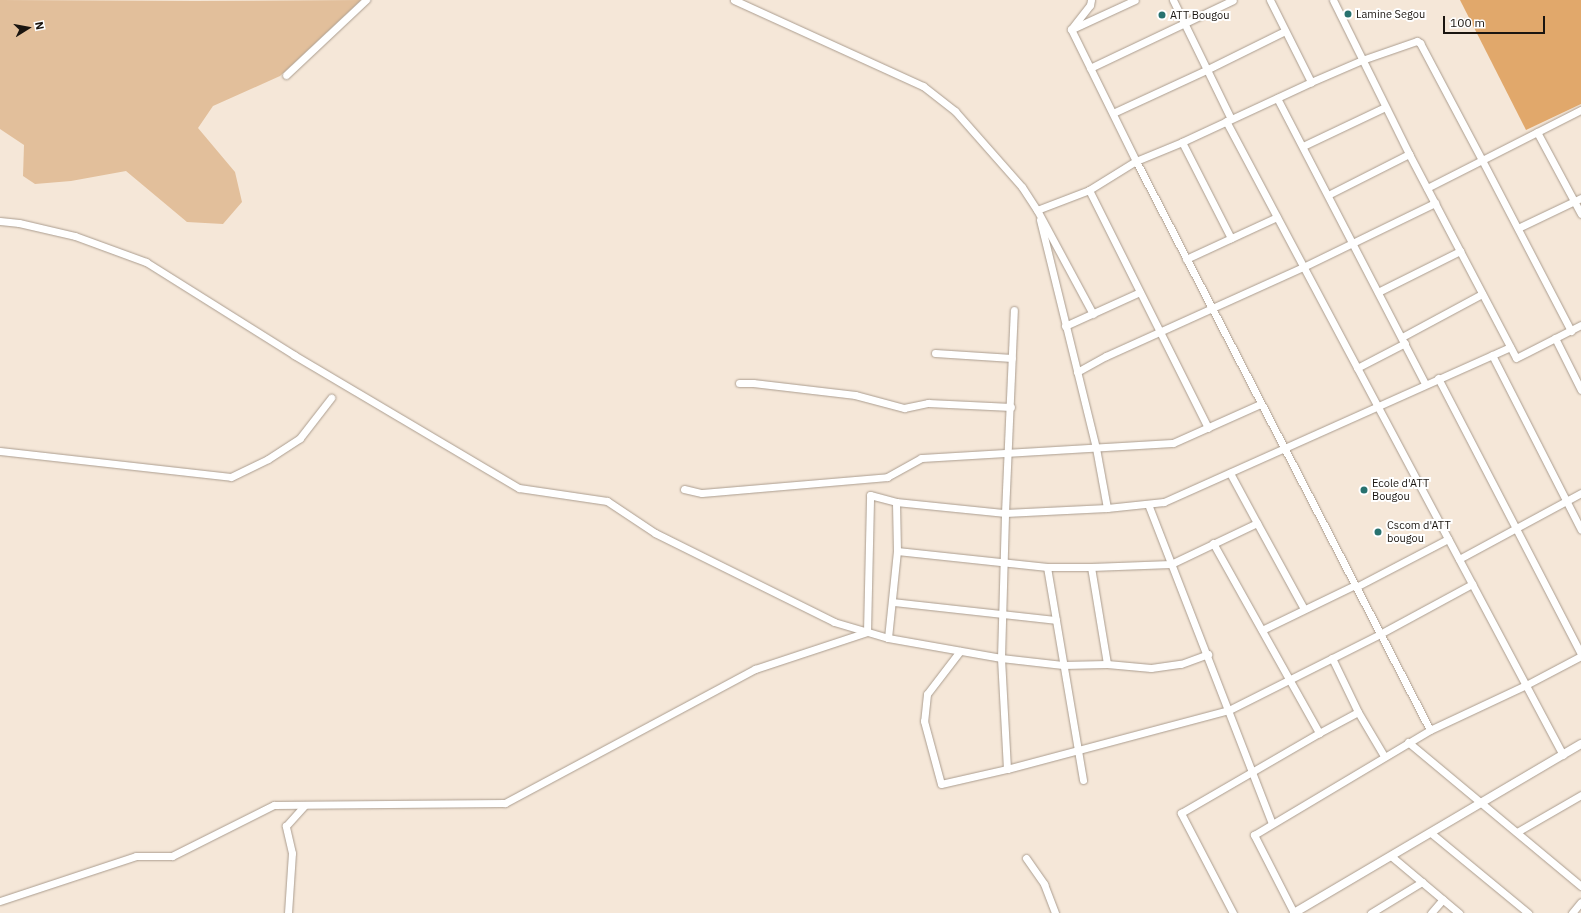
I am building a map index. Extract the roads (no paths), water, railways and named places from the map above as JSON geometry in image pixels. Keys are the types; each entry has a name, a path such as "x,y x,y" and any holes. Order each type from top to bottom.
{"street":[{"path":"286,75 366,0"},
{"path":"734,0 923,86 955,111 1022,187 1037,210 1093,314"},
{"path":"1072,29 1090,5 1091,0"},
{"path":"1072,29 1135,0"},
{"path":"1173,0 1228,120 1277,217 1563,755"},
{"path":"1090,68 1233,0"},
{"path":"1270,0 1311,82"},
{"path":"1333,0 1409,154 1516,358 1581,326"},
{"path":"1072,29 1136,161 1260,404 1430,730"},
{"path":"1113,113 1206,70 1285,31"},
{"path":"1037,210 1089,190 1136,161 1182,142 1311,82 1362,60 1414,41 1420,43 1518,228 1570,331"},
{"path":"1277,98 1425,384"},
{"path":"1303,146 1385,107"},
{"path":"1427,188 1581,110"},
{"path":"1537,132 1578,200 1581,214"},
{"path":"1182,142 1231,238"},
{"path":"1328,195 1409,154"},
{"path":"1089,190 1208,428"},
{"path":"1518,228 1578,200"},
{"path":"1077,372 1106,356 1303,267 1435,203"},
{"path":"1037,210 1096,448 1107,508"},
{"path":"1186,259 1277,217"},
{"path":"0,221 19,223 75,236 146,262 294,355 519,488 607,502 655,533 834,622 888,638 1001,658 1063,665 1108,664 1151,668 1181,664 1208,654"},
{"path":"1378,292 1460,251"},
{"path":"1065,326 1140,292"},
{"path":"1357,368 1482,294"},
{"path":"1007,768 1001,658 1005,562 1005,512 1009,453 1014,310"},
{"path":"1555,338 1581,390"},
{"path":"867,632 870,496 896,502 1005,512 1107,508 1164,502 1510,346"},
{"path":"935,353 1012,358"},
{"path":"1492,355 1581,530"},
{"path":"1438,378 1581,655 1526,685 1430,730 1408,742 1254,835 1294,913 1482,804 1581,744"},
{"path":"739,383 753,383 855,395 904,408 928,403 1011,407"},
{"path":"0,451 231,477 268,458 300,438 331,398"},
{"path":"684,489 702,493 856,481 888,477 922,458 1173,443 1260,404"},
{"path":"1230,473 1304,609"},
{"path":"1459,559 1581,493"},
{"path":"888,638 893,602 897,551 896,502"},
{"path":"1148,504 1208,654 1272,823"},
{"path":"897,551 1048,567 1172,564 1257,523"},
{"path":"1262,630 1355,586 1448,539"},
{"path":"1213,543 1319,733"},
{"path":"1048,567 1083,780"},
{"path":"1090,567 1108,664"},
{"path":"960,651 927,694 924,721 941,784 1229,710 1380,634 1472,584"},
{"path":"893,602 1056,620"},
{"path":"0,901 136,856 172,856 274,805 505,803 755,669 867,632"},
{"path":"1332,658 1358,712 1384,756"},
{"path":"1233,913 1181,813 1358,712"},
{"path":"1408,742 1581,886"},
{"path":"1517,832 1581,795"},
{"path":"288,913 292,854 286,826 305,805"},
{"path":"1431,833 1528,913"},
{"path":"1391,856 1459,913"},
{"path":"1026,858 1044,884 1054,913"},
{"path":"1371,913 1422,882"},
{"path":"1431,913 1442,899"},
{"path":"1572,913 1581,902"}],"place":[{"name":"Lamine Segou","path":"1348,14"},
{"name":"ATT Bougou","path":"1162,15"},
{"name":"Ecole d'ATT Bougou","path":"1364,490"},
{"name":"Cscom d'ATT bougou","path":"1378,532"}]}
